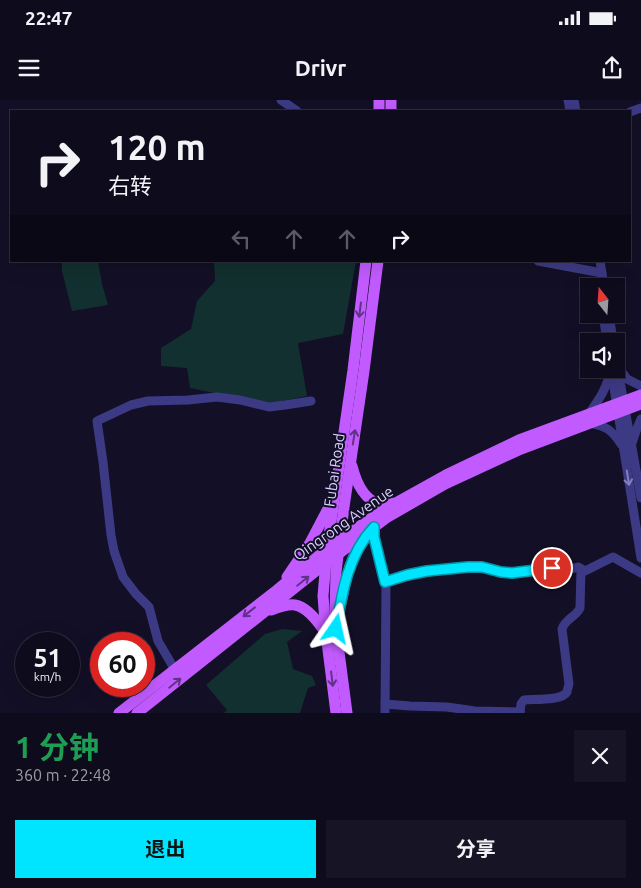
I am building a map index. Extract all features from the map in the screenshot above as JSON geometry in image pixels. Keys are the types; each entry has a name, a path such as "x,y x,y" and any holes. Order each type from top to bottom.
{"main road":[{"name":"Fubai Road","path":"347,713 323,596 327,549 353,370 366,262"},
{"name":"Fubai Road","path":"336,713 331,631 339,541 378,262"},
{"name":"Qingrong Avenue","path":"119,713 327,549 396,502 446,475 519,440 621,407 641,395"},
{"name":"Qingrong Avenue","path":"621,407 641,404"},
{"name":"Qingrong Avenue","path":"137,713 326,563 386,518 446,484 588,419"},
{"path":"350,458 355,478 364,493 374,501 384,505 396,502"},
{"path":"277,590 308,546 328,510 336,489"},
{"path":"264,612 284,606 297,605 331,631 348,571 363,540 373,528"}],"street":[{"path":"285,101 296,110"},
{"path":"543,262 599,273"},
{"path":"594,262 601,278"},
{"path":"599,278 600,262"},
{"path":"625,377 641,386"},
{"path":"609,378 588,419 609,428 628,447 641,498"},
{"path":"616,378 628,447 641,558"},
{"path":"175,670 158,640 148,607 123,577 114,551 97,421 131,405 148,401 217,398 240,400 269,406 310,401"},
{"path":"628,447 641,419"},
{"path":"373,528 385,582 385,708 410,706 447,707 520,713 521,704 524,700 554,698 567,692 569,684 562,629 563,624 578,613 580,608 581,569"},
{"path":"385,582 427,571 468,567 482,567 512,573 552,568 558,574 578,567 585,572 613,557 641,573"}],"green space":[{"path":"62,262 98,262 108,305 72,311 62,271"},
{"path":"214,262 356,262 343,334 298,343 307,396 268,404 190,388 187,368 161,366 161,348 191,329 197,301 215,281"},
{"path":"282,629 302,631 287,642 293,669 312,676 316,685 308,688 300,713 224,713 227,710 206,685 265,634"}],"route":[{"path":"336,629 348,571 363,540 374,527 374,537 385,582 427,571 468,567 482,567 512,573 552,568"}]}
